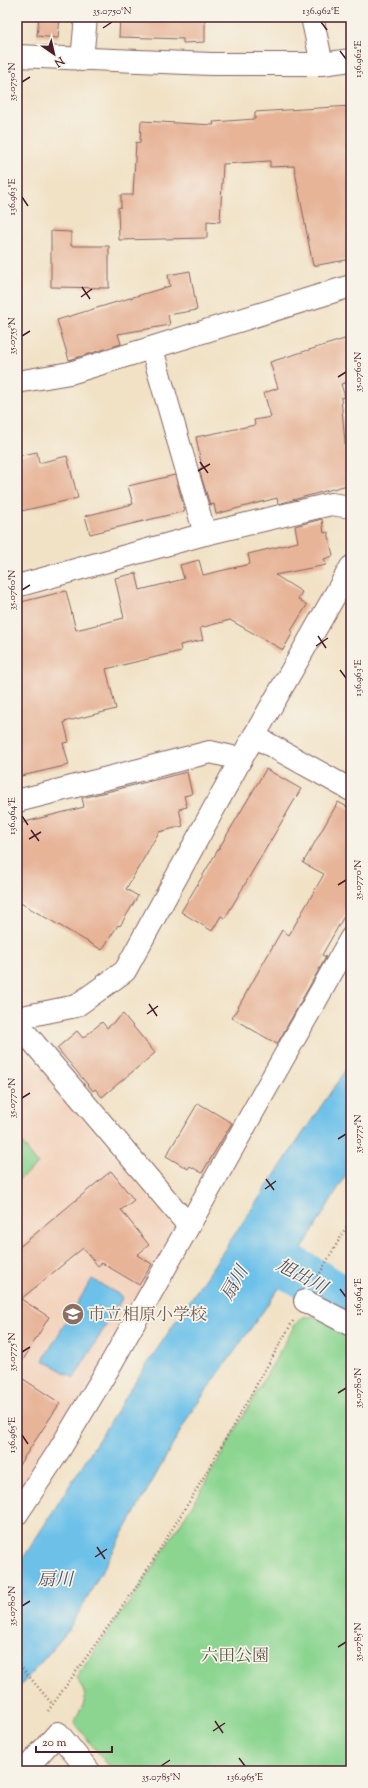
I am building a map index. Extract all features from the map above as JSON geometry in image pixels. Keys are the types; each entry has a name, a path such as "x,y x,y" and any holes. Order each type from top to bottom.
{"street":[{"path":"82,60 86,17"},
{"path":"312,17 322,64"},
{"path":"17,56 82,60 211,64 322,64 351,60"},
{"path":"17,382 70,373 152,349 351,286"},
{"path":"152,349 205,534"},
{"path":"17,586 205,534 331,504 351,507"},
{"path":"17,1018 76,1006 125,971 241,759 351,567"},
{"path":"254,736 351,790"},
{"path":"17,801 210,752 241,759"},
{"path":"17,1514 66,1439 351,938"},
{"path":"17,1023 188,1225"},
{"path":"305,1301 350,1320"},
{"path":"24,1771 58,1733 89,1771"}],"path":[{"path":"321,1272 351,1219"},
{"path":"44,1716 137,1586 190,1501 305,1301"},
{"path":"17,1662 53,1705"}],"shaded area":[{"name":"市立相原小学校","path":"17,1042 173,1226 173,1237 86,1390 17,1501"}],"green space":[{"path":"17,1137 38,1164 17,1181"},
{"name":"六田公園","path":"315,1316 351,1333 351,1771 113,1771 74,1723 83,1705 85,1695 76,1678 140,1587 198,1496 296,1323 303,1317"}],"water":[{"name":"扇川","path":"351,1062 351,1166 278,1290 190,1414 69,1630 17,1690 17,1568 139,1376"},
{"path":"92,1279 123,1297 74,1378 43,1360"}],"building":[{"path":"39,17 60,17 58,38 37,36"},
{"path":"120,17 205,17 205,42 183,43 183,39 119,37"},
{"path":"351,106 351,259 313,266 294,166 270,167 270,161 223,164 220,222 207,221 207,238 119,240 118,208 121,207 121,195 133,195 136,142 140,143 141,121 214,125 213,122 255,119 255,112"},
{"path":"51,231 71,232 71,246 109,246 109,288 51,287"},
{"path":"190,271 197,310 168,315 170,325 118,334 121,344 69,360 57,320 170,286 168,275"},
{"path":"351,337 351,381 341,384 345,397 341,398 346,453 351,452 351,484 278,504 277,498 216,514 214,504 210,505 199,469 202,468 196,437 255,425 254,420 271,417 264,393 278,388 270,362"},
{"path":"37,452 39,463 67,456 78,498 17,512 17,456"},
{"path":"175,475 185,511 90,534 85,516 133,504 128,486"},
{"path":"322,519 324,533 328,532 333,556 324,559 326,565 275,575 302,592 298,599 307,605 291,631 293,632 283,650 230,620 200,628 203,640 180,645 181,651 106,669 116,709 64,722 69,742 63,743 69,765 17,777 17,603 66,591 76,630 124,618 115,578 136,573 140,590 184,579 180,565 199,560 203,575 250,564 248,554 298,542 295,526"},
{"path":"266,769 301,789 225,918 221,916 212,931 181,912"},
{"path":"187,772 192,794 184,796 187,807 179,809 183,826 159,832 126,889 138,896 120,926 118,925 102,950 17,901 17,824 84,807 82,798"},
{"path":"338,802 351,809 351,904 322,955 326,957 277,1044 232,1018 282,930 289,935 324,874 303,863"},
{"path":"123,1014 155,1053 102,1097 95,1089 93,1091 57,1048 77,1031 83,1038 102,1022 107,1028"},
{"path":"198,1103 232,1123 202,1173 190,1166 188,1169 166,1156"},
{"path":"111,1171 134,1200 121,1210 149,1245 137,1255 152,1264 139,1285 102,1263 98,1266 83,1248 21,1299 49,1317 17,1370 17,1249"},
{"path":"17,1375 60,1403 17,1468"}],"waterway":[{"name":"旭出川","path":"253,1250 298,1272 351,1303"}],"place":[{"name":"市立相原小学校","path":"73,1314"}]}
